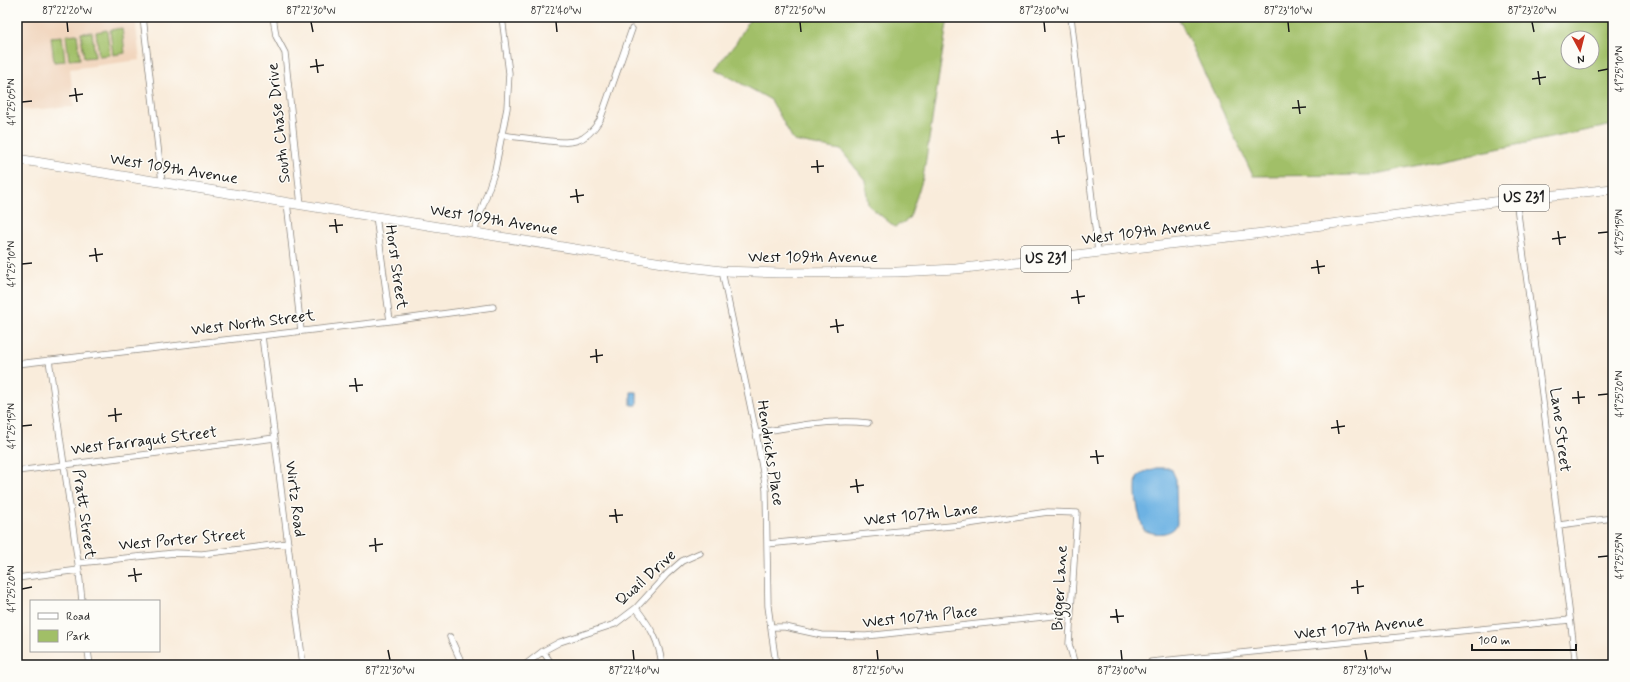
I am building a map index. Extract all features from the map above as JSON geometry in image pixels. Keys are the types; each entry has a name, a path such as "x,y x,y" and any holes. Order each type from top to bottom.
{"main road":[{"name":"West 109th Avenue","path":"17,159 650,261 722,271 839,274 956,269 1263,233 1516,199 1613,189"}],"street":[{"path":"143,17 162,182"},
{"name":"South Chase Drive","path":"273,17 276,36 285,53 301,205"},
{"path":"474,232 495,170 507,108 509,73 502,17"},
{"path":"1071,17 1098,252"},
{"path":"501,135 568,143 582,139 588,135 594,130 600,120 632,29"},
{"name":"Lane Street","path":"1516,199 1530,298 1576,665"},
{"path":"287,202 301,331"},
{"name":"Horst Street","path":"376,216 390,321"},
{"name":"Hendricks Place","path":"722,271 756,433 766,489 768,606 776,665"},
{"name":"West North Street","path":"17,364 390,321 493,307"},
{"name":"Wirtz Road","path":"262,336 303,665"},
{"name":"Pratt Street","path":"49,360 82,600"},
{"path":"756,433 809,423 848,421 868,423"},
{"name":"West Farragut Street","path":"17,471 275,438"},
{"name":"West 107th Lane","path":"767,544 961,525 1048,512 1077,513"},
{"name":"Bigger Lane","path":"1075,665 1070,644 1077,513"},
{"path":"1559,525 1613,518"},
{"name":"West Porter Street","path":"78,563 175,553 202,554 288,543"},
{"name":"Quail Drive","path":"526,665 543,651 560,642 615,624 636,608 682,561 700,553"},
{"path":"17,578 79,570"},
{"path":"636,608 650,626 658,643 662,665"},
{"name":"West 107th Place","path":"772,628 785,627 822,635 866,636 1071,614"},
{"name":"West 107th Avenue","path":"1151,662 1570,620"},
{"path":"450,637 459,657 465,665"},
{"path":"543,651 552,665"},
{"path":"88,652 90,665"},
{"path":"1592,665 1613,662"}],"shaded area":[{"path":"17,17 135,17 140,60 70,69 74,107 23,110 17,62"}],"green space":[{"path":"751,17 948,17 923,178 909,219 895,227 868,205 865,180 841,150 794,141 771,100 715,69 736,43"},
{"path":"1178,17 1613,17 1613,125 1371,175 1253,176"},
{"path":"122,28 125,53 113,55 110,30"},
{"path":"107,30 110,55 99,56 96,32"},
{"path":"92,32 95,57 84,58 81,33"},
{"path":"77,34 80,59 69,60 66,35"},
{"path":"62,36 65,61 54,62 51,37"}],"water":[{"path":"631,392 637,392 637,405 631,405"},
{"path":"1156,468 1171,468 1176,479 1177,524 1171,531 1162,533 1152,533 1144,530 1138,511 1136,497 1137,477 1144,472"}]}
